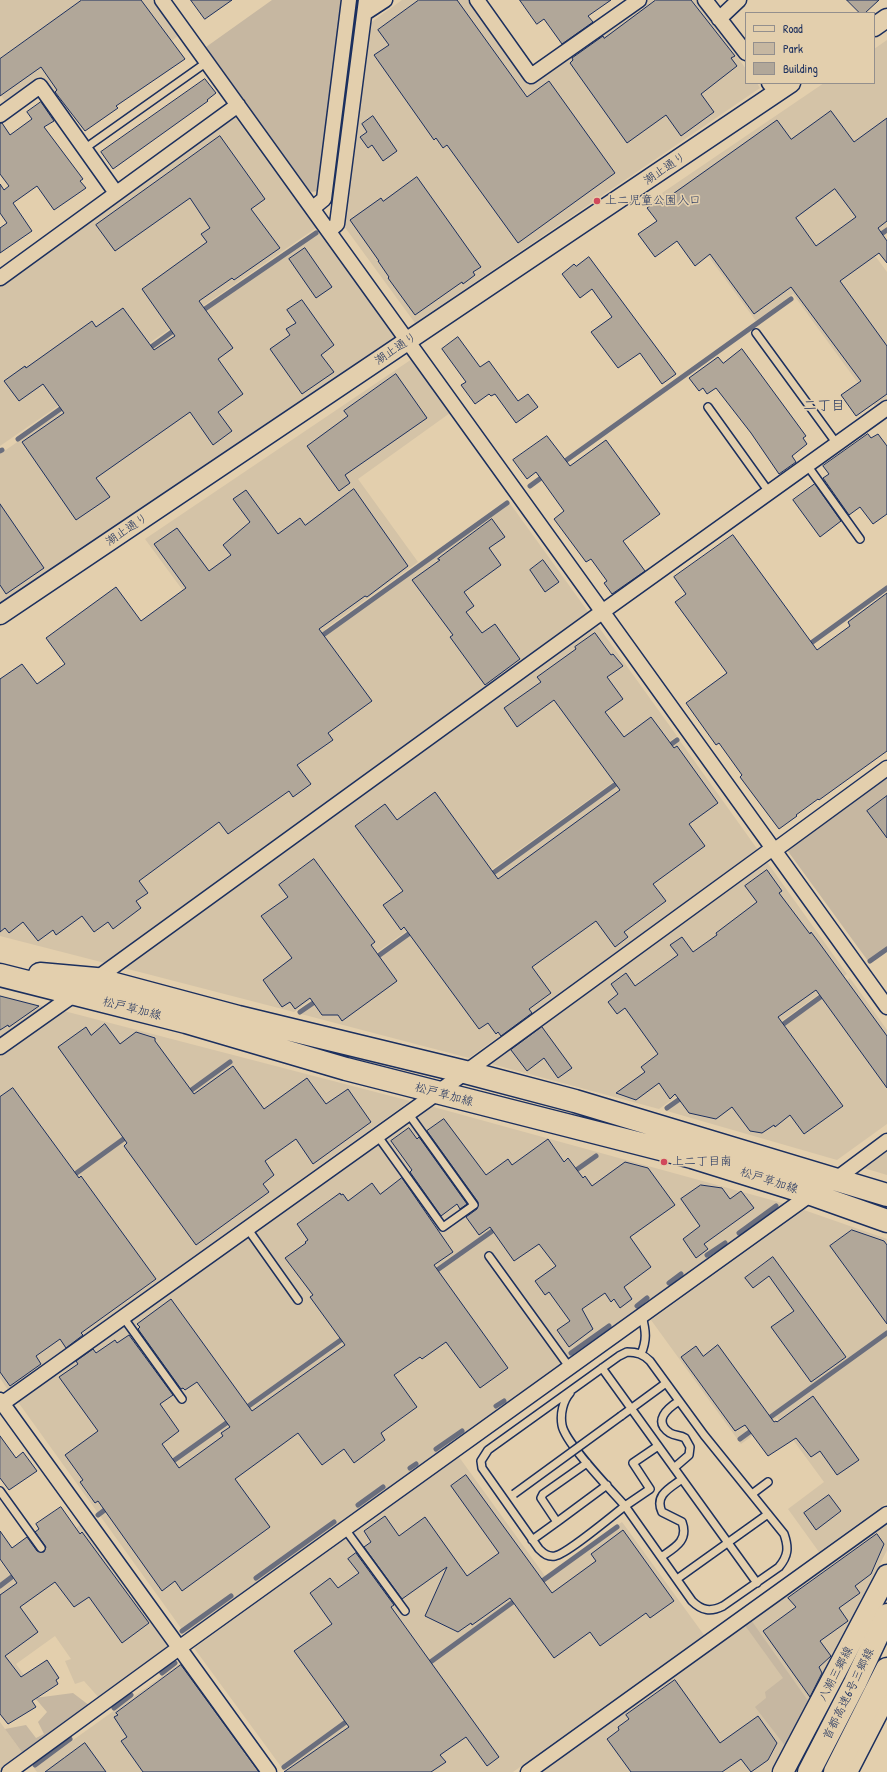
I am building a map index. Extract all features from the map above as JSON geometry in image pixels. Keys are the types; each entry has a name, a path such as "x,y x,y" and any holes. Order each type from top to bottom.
{"main road":[{"name":"松戸草加線","path":"0,970 96,979 238,1017 465,1072 575,1102 887,1195"},
{"name":"松戸草加線","path":"0,975 186,1022 311,1060 436,1093 692,1157 812,1194 887,1221"},
{"name":"八潮三郷線","path":"783,1772 887,1575"},
{"name":"首都高速6号三郷線","path":"809,1772 855,1683 887,1615"},
{"name":"首都高速6号三郷線","path":"836,1772 887,1669"},
{"path":"847,1772 887,1694"}],"street":[{"path":"162,0 887,1007"},
{"path":"312,208 324,199 349,0"},
{"path":"329,231 337,224 366,7 385,0"},
{"path":"477,0 531,76 639,0"},
{"path":"705,0 745,52"},
{"path":"719,19 739,0"},
{"path":"875,26 887,18"},
{"path":"0,115 40,86 116,193"},
{"name":"潮止通り","path":"0,615 408,341 779,86"},
{"path":"0,278 238,105"},
{"path":"96,979 602,612 887,408"},
{"path":"269,1772 1,1404 887,768"},
{"path":"0,1047 75,994"},
{"path":"836,1179 887,1141"},
{"path":"9,1772 179,1648 812,1194"},
{"path":"528,1772 887,1514"}],"lane":[{"path":"84,149 207,62"},
{"path":"756,333 837,444"},
{"path":"708,407 770,492"},
{"path":"807,466 860,539"},
{"path":"377,1135 443,1227 474,1205 408,1113"},
{"path":"247,1228 298,1300"},
{"path":"489,1256 570,1368"},
{"path":"641,1354 646,1339 646,1330 642,1316"},
{"path":"123,1317 182,1399"},
{"path":"577,1386 567,1397 562,1411 562,1426 568,1440 625,1506 692,1601 698,1607 707,1610 716,1610 778,1567 785,1560 788,1552 787,1543 784,1534 704,1435 650,1361 641,1354 636,1352 627,1352 602,1368 488,1450 481,1461 482,1468 543,1554 557,1556 563,1553 625,1506 650,1489 633,1463 658,1446"},
{"path":"602,1368 756,1583"},
{"path":"504,1501 666,1383"},
{"path":"674,1468 689,1455 690,1447 685,1438 673,1434 665,1429 662,1418 666,1410 679,1401"},
{"path":"557,1522 541,1498 543,1494 587,1463"},
{"path":"660,1557 684,1539 685,1529 682,1522 664,1514 660,1508 659,1501 663,1493 682,1479"},
{"path":"752,1494 768,1482"},
{"path":"532,1540 607,1485"},
{"path":"0,1491 41,1548"},
{"path":"676,1579 768,1514"},
{"path":"345,1529 405,1611"}],"shaded area":[{"path":"0,0 152,0 178,36 69,115 40,76 5,101 0,94"},
{"path":"402,0 470,0 532,84 648,0 696,0 745,68 745,84 758,84 760,88 415,323 344,226 366,26"},
{"path":"887,40 887,233 868,246 887,272 887,401 877,409 793,294 756,321 662,193 823,84 875,84 875,48"},
{"path":"235,117 316,228 0,446 0,286"},
{"path":"319,233 395,337 0,604 0,454"},
{"path":"412,359 450,413 358,479 418,562 325,629 328,633 509,502 589,613 105,963 0,936 0,870 251,683 145,539"},
{"path":"598,626 677,736 294,1012 124,968"},
{"path":"680,741 758,850 469,1058 301,1014"},
{"path":"767,862 847,974 659,1109 488,1063"},
{"path":"850,978 887,1030 887,1124 837,1160 667,1111"},
{"path":"0,995 43,1006 0,1037"},
{"path":"64,1011 410,1101 8,1390 0,1378 0,1057"},
{"path":"430,1106 786,1204 186,1635 18,1402"},
{"path":"887,1151 887,1175 864,1168"},
{"path":"804,1210 887,1239 887,1503 819,1552 788,1509 824,1482 777,1418 741,1444 651,1320"},
{"path":"459,1457 545,1576 622,1522 704,1635 513,1772 285,1772 194,1648"},
{"path":"887,1522 887,1550 811,1705 770,1772 539,1772"},
{"path":"80,1525 170,1649 100,1699 84,1681 75,1684 65,1661 71,1659 55,1636 16,1664 26,1678 0,1698 0,1561 11,1576"},
{"path":"182,1662 262,1772 37,1772 34,1768"},
{"path":"0,1722 24,1755 0,1772"}],"green space":[{"path":"272,0 343,0 322,185 317,191 312,192 306,188 206,47"},
{"path":"887,778 887,947 868,961 787,850"},
{"path":"751,1620 811,1705 786,1747 755,1707 766,1698 765,1692 783,1678 744,1624"},
{"path":"73,1693 90,1706 24,1755 5,1729 26,1725 36,1738 44,1734 38,1722 47,1712 35,1698"}],"building":[{"path":"82,0 141,0 185,59 116,106 118,108 85,131 55,92 57,90 41,67 0,96 0,59"},
{"path":"191,0 232,0 205,19"},
{"path":"419,0 457,0 527,97 549,81 615,173 518,243 447,145 443,148 436,138 434,140 374,55 389,45 378,30"},
{"path":"520,0 611,0 588,16 593,22 562,44 544,19 537,24"},
{"path":"656,0 691,0 735,56 731,58 737,66 701,94 714,112 681,136 666,115 627,143 570,63 573,60 572,58 603,36 604,38"},
{"path":"847,0 879,0 866,12 859,12"},
{"path":"205,79 216,93 207,100 208,101 113,169 101,152"},
{"path":"41,102 54,121 44,127 83,179 80,181 86,188 54,210 37,186 13,203 32,231 0,253 0,228 7,223 0,213 0,184 4,190 9,186 0,174 0,123 2,123 10,135 32,119 27,112"},
{"path":"831,111 854,142 887,118 887,221 878,228 887,241 887,263 879,253 840,281 887,346 887,394 856,416 841,395 861,381 791,287 754,314 710,254 695,266 677,241 655,257 638,234 657,221 647,208 660,198 663,201 777,120 791,139","holes":["835,189 856,217 816,246 796,218"]},
{"path":"373,116 397,151 383,161 372,145 368,148 360,137 367,132 362,124"},
{"path":"220,136 265,199 251,209 280,248 234,280 232,278 199,301 233,348 218,359 243,394 218,412 232,431 213,445 190,412 96,478 110,497 76,520 22,442 64,413 43,384 19,401 4,381 25,366 26,368 92,321 96,327 123,308 154,350 175,336 142,289 207,242 201,234 210,228 190,198 115,251 96,225"},
{"path":"417,177 481,267 473,272 475,275 463,284 462,282 415,315 388,278 389,277 379,261 350,220 381,198 383,201"},
{"path":"305,248 332,287 316,298 289,259"},
{"path":"589,257 676,374 662,384 640,353 618,368 591,332 612,317 592,289 580,298 562,274 574,264 576,266"},
{"path":"302,300 334,345 321,355 334,372 302,394 270,349 290,335 286,329 296,323 287,310"},
{"path":"458,337 480,367 489,361 518,401 528,394 538,407 516,423 495,394 491,396 489,394 475,404 461,385 466,382 442,349"},
{"path":"742,349 806,436 803,438 807,444 792,456 796,462 779,474 751,433 716,388 707,394 703,388 699,391 689,378 718,357 723,363"},
{"path":"396,374 427,418 345,475 350,483 339,491 307,446 348,416 344,411"},
{"path":"868,434 871,438 878,434 887,446 887,514 873,524 860,507 849,515 823,478 829,474 823,466"},
{"path":"547,436 570,466 606,440 660,514 623,541 645,571 612,594 604,583 607,581 591,559 586,562 554,519 564,511 536,472 527,479 513,460"},
{"path":"815,484 841,521 820,537 793,500"},
{"path":"354,489 408,566 367,597 365,596 319,629 372,701 328,733 333,740 297,765 311,784 293,797 289,791 228,834 219,822 139,881 148,893 136,901 141,908 113,929 108,922 94,932 82,916 56,935 53,930 38,941 23,922 9,933 5,928 0,932 0,679 22,664 37,684 65,664 46,638 116,587 141,621 186,588 154,544 177,528 209,571 231,555 223,545 250,522 233,499 246,490 278,534 300,518 305,525"},
{"path":"0,504 44,568 6,594 0,585"},
{"path":"492,519 505,537 489,548 501,565 464,592 474,606 466,612 482,633 495,624 520,659 485,685 450,637 453,635 412,580"},
{"path":"733,535 817,650 850,626 848,622 887,593 887,751 819,800 818,799 779,829 740,777 742,775 719,743 716,745 686,703 727,673 675,602 686,594 674,577"},
{"path":"543,560 559,582 545,592 530,570"},
{"path":"595,633 611,655 613,654 623,666 607,677 623,699 605,712 624,737 651,717 674,748 677,746 718,803 689,824 705,846 653,884 666,901 624,932 628,937 615,947 596,921 532,967 551,993 529,1009 532,1013 501,1036 498,1032 496,1034 488,1023 479,1029 404,927 401,930 383,905 403,891 355,826 385,804 397,820 435,792 498,879 620,790 554,700 517,727 504,708 541,682 537,677 576,649 575,647"},
{"path":"887,796 887,838 867,811"},
{"path":"314,859 375,942 371,945 397,981 342,1021 338,1015 322,1015 310,998 295,1009 290,1002 282,1007 263,980 292,958 261,916 288,897 279,885"},
{"path":"767,870 782,891 779,893 810,934 811,932 887,1036 887,1088 816,990 778,1017 843,1106 804,1134 790,1115 775,1127 774,1125 762,1133 750,1131 732,1107 716,1119 689,1113 675,1094 670,1099 659,1083 636,1100 616,1093 645,1072 641,1067 658,1054 625,1008 617,1014 608,1002 618,994 611,984 626,973 635,986 678,955 670,945 682,937 693,952 717,935 716,933 757,902 745,886"},
{"path":"0,996 39,1006 9,1027 8,1025 0,1030"},
{"path":"105,1024 120,1044 136,1032 155,1038 155,1041 194,1094 233,1066 264,1109 307,1078 326,1104 348,1089 371,1122 313,1164 296,1139 265,1161 274,1175 263,1184 269,1192 196,1245 124,1146 127,1143 58,1047 86,1027 91,1035"},
{"path":"542,1027 572,1068 558,1078 544,1058 527,1071 511,1050"},
{"path":"13,1088 79,1178 81,1176 156,1279 81,1333 83,1335 66,1348 60,1339 36,1356 41,1364 10,1386 0,1372 0,1097"},
{"path":"444,1119 486,1175 508,1159 512,1165 548,1139 564,1162 568,1158 583,1178 585,1176 592,1186 625,1162 648,1168 675,1205 630,1237 651,1267 624,1287 632,1299 620,1308 614,1299 611,1302 605,1293 582,1309 593,1329 569,1347 557,1330 570,1321 549,1292 545,1295 535,1281 556,1266 539,1244 514,1261 490,1227 479,1235 466,1217 477,1209 478,1202 427,1131"},
{"path":"409,1128 417,1139 419,1137 467,1204 460,1209 457,1204 441,1216 410,1172 412,1170 391,1141"},
{"path":"402,1178 453,1252 434,1265 508,1368 480,1388 446,1342 422,1359 420,1357 394,1375 417,1407 381,1433 385,1440 354,1463 344,1449 322,1465 298,1433 235,1479 270,1527 182,1591 175,1581 162,1591 98,1501 95,1503 80,1482 83,1480 65,1455 98,1431 59,1377 78,1364 76,1361 93,1349 96,1353 115,1340 117,1343 129,1335 173,1395 160,1404 179,1431 162,1444 179,1468 223,1436 221,1433 230,1427 197,1382 185,1390 183,1388 181,1389 138,1329 140,1327 137,1324 171,1299 252,1411 345,1345 310,1297 313,1295 285,1258 308,1240 297,1224 340,1193 341,1195 343,1194 348,1201 372,1183 380,1194"},
{"path":"701,1185 722,1188 730,1199 741,1191 754,1208 704,1244 708,1249 696,1258 683,1239 700,1226 681,1199"},
{"path":"852,1230 884,1241 887,1245 887,1324 830,1246"},
{"path":"773,1257 846,1357 811,1382 771,1327 794,1311 769,1276 753,1288 745,1278"},
{"path":"718,1345 774,1422 777,1422 813,1396 859,1460 837,1475 820,1451 811,1457 796,1438 768,1456 745,1425 735,1431 681,1357 696,1346 703,1356"},
{"path":"0,1436 16,1458 23,1452 37,1471 9,1490 0,1478"},
{"path":"466,1475 552,1593 596,1561 591,1554 623,1530 674,1601 650,1618 646,1613 600,1646 590,1632 554,1658 510,1598 472,1625 471,1623 458,1632 425,1616 447,1567 402,1599 364,1547 371,1542 364,1531 385,1516 399,1536 425,1517 467,1576 499,1553 451,1486"},
{"path":"829,1495 841,1511 816,1530 804,1513"},
{"path":"61,1507 80,1534 82,1532 149,1623 122,1643 89,1597 74,1607 55,1582 20,1607 38,1632 5,1656 21,1677 47,1660 59,1678 56,1680 58,1684 32,1701 36,1707 8,1724 0,1714 0,1595 17,1583 0,1559 0,1531 12,1548 27,1537 37,1551 44,1552 46,1547 35,1532 39,1529 36,1524"},
{"path":"877,1534 884,1544 871,1574 855,1586 860,1593 839,1608 848,1621 820,1641 831,1656 819,1667 822,1673 810,1697 763,1631 796,1607 788,1598"},
{"path":"356,1553 394,1605 391,1607 499,1757 487,1766 466,1737 440,1755 446,1762 431,1772 284,1772 349,1727 294,1651 332,1624 310,1593 330,1578 338,1588 359,1573 348,1559"},
{"path":"181,1665 259,1772 143,1772 121,1741 127,1737 114,1717 118,1715 116,1713"},
{"path":"675,1680 720,1743 758,1716 777,1743 768,1760 751,1772 741,1759 722,1772 631,1772 607,1739 619,1730 618,1727 629,1719 626,1715"},
{"path":"85,1743 106,1772 45,1772 64,1758"}],"waterway":[{"path":"333,202 347,71"},
{"path":"877,237 887,230"},
{"path":"199,313 316,233"},
{"path":"561,464 791,299"},
{"path":"147,350 176,329"},
{"path":"18,439 66,405"},
{"path":"530,486 545,475"},
{"path":"323,635 507,503"},
{"path":"807,646 887,588"},
{"path":"666,748 677,740"},
{"path":"489,876 620,781"},
{"path":"374,959 414,930"},
{"path":"870,961 887,949"},
{"path":"778,1028 826,993"},
{"path":"300,1012 319,999"},
{"path":"186,1094 230,1062"},
{"path":"667,1108 684,1096"},
{"path":"71,1177 129,1135"},
{"path":"572,1173 596,1156"},
{"path":"739,1233 776,1206"},
{"path":"433,1273 498,1227"},
{"path":"707,1255 725,1243"},
{"path":"669,1283 681,1274"},
{"path":"637,1306 647,1298"},
{"path":"571,1353 609,1326"},
{"path":"765,1421 887,1333"},
{"path":"243,1410 345,1337"},
{"path":"496,1406 504,1401"},
{"path":"169,1464 232,1419"},
{"path":"740,1439 755,1428"},
{"path":"436,1449 462,1431"},
{"path":"410,1468 416,1464"},
{"path":"358,1505 383,1487"},
{"path":"98,1515 110,1506"},
{"path":"256,1578 334,1522"},
{"path":"538,1584 617,1527"},
{"path":"0,1586 17,1573"},
{"path":"182,1631 231,1596"},
{"path":"425,1666 517,1599"},
{"path":"162,1673 175,1663"},
{"path":"114,1708 131,1695"},
{"path":"284,1767 350,1719"},
{"path":"35,1765 70,1739"}],"place":[{"name":"上二児童公園入口","path":"597,201"},
{"name":"上二丁目南","path":"664,1162"}],"district":[{"name":"二丁目","path":"824,406"}]}
